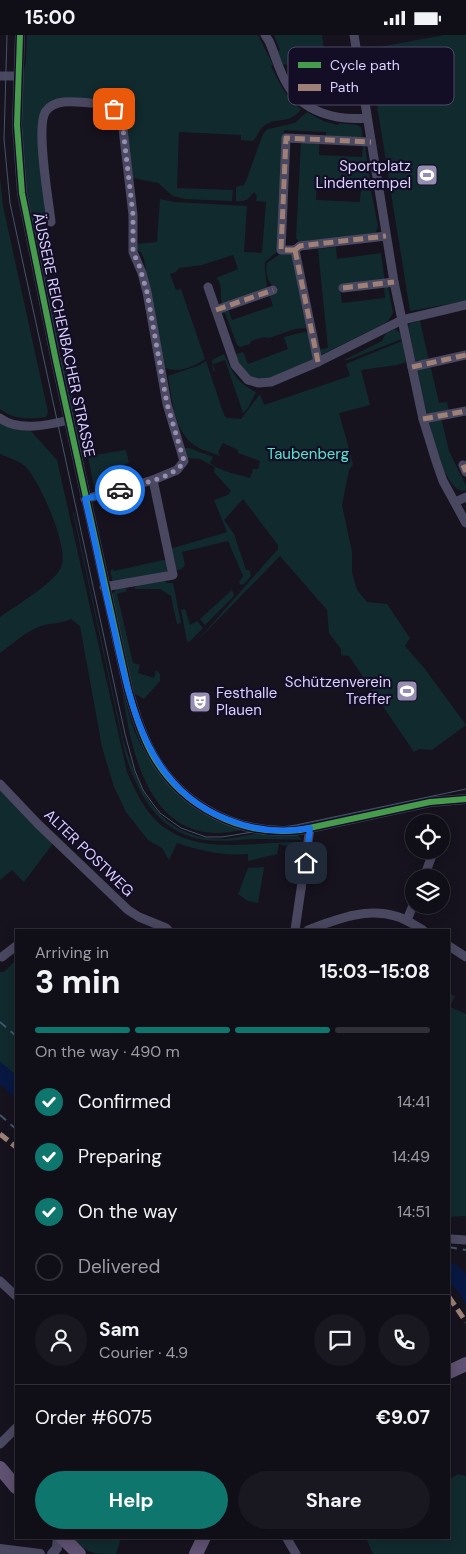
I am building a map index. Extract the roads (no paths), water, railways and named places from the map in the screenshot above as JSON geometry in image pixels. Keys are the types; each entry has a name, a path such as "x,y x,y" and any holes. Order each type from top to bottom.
{"main road":[{"path":"450,1372 466,1365"},
{"path":"0,1468 15,1486"},
{"path":"64,1539 79,1554"},
{"path":"196,1554 203,1539"}],"street":[{"name":"ÄUSSERE REICHENBACHER STRASSE","path":"20,35 17,125 22,193 104,587 128,689 136,715 152,754 173,783 186,796 205,809 239,824 256,829 282,831 310,828 430,803 466,799"},
{"path":"265,35 288,86"},
{"path":"0,76 18,77"},
{"path":"51,222 42,127 46,111 51,106 65,102 96,103 114,109 120,114 122,120 133,215 133,252 147,292 167,404 184,461 177,470 153,480 85,499"},
{"path":"305,105 334,117 367,119"},
{"path":"365,105 394,282 423,419 443,481 466,523"},
{"path":"371,142 286,138 281,250 295,250 300,246 386,236"},
{"path":"295,250 318,362"},
{"path":"343,288 394,282"},
{"path":"208,287 235,365 248,380 258,383 271,382 318,362 402,320 466,305"},
{"path":"216,310 273,291"},
{"path":"412,367 466,355"},
{"path":"423,419 466,411"},
{"path":"0,418 19,425 41,425 69,420"},
{"path":"104,587 173,575 153,480"},
{"path":"455,502 466,497"},
{"name":"ALTER POSTWEG","path":"0,784 38,824 128,910 167,929"},
{"name":"ÄUSSERE REICHENBACHER STRASSE","path":"447,800 466,805"},
{"path":"295,929 310,828"},
{"path":"311,929 334,921 370,913 395,915 421,929"},
{"path":"407,920 409,914"},
{"path":"2,957 15,947"},
{"path":"450,948 466,957"},
{"path":"451,1239 466,1240"},
{"path":"0,1281 15,1295"},
{"path":"0,1444 15,1429"},
{"path":"52,1554 57,1548 58,1539"},
{"path":"287,1539 296,1554"},
{"path":"0,1549 40,1554"}],"water":[{"path":"0,1062 15,1074 15,1098 0,1084"},
{"path":"450,1262 466,1274 466,1305 460,1294 450,1283"}],"tram line":[{"path":"7,35 4,139 10,203 125,734 135,771 143,790 160,813 181,828 206,837 222,837 296,825 466,789"}],"railway":[{"path":"0,1022 15,1035"},
{"path":"0,1115 15,1128"},
{"path":"450,1247 466,1250"}],"place":[{"name":"Sportplatz Lindentempel","path":"427,175"},
{"name":"Schützenverein Treffer","path":"407,691"},
{"name":"Festhalle Plauen","path":"200,702"}],"park label":[{"name":"Taubenberg","path":"308,454"}]}
